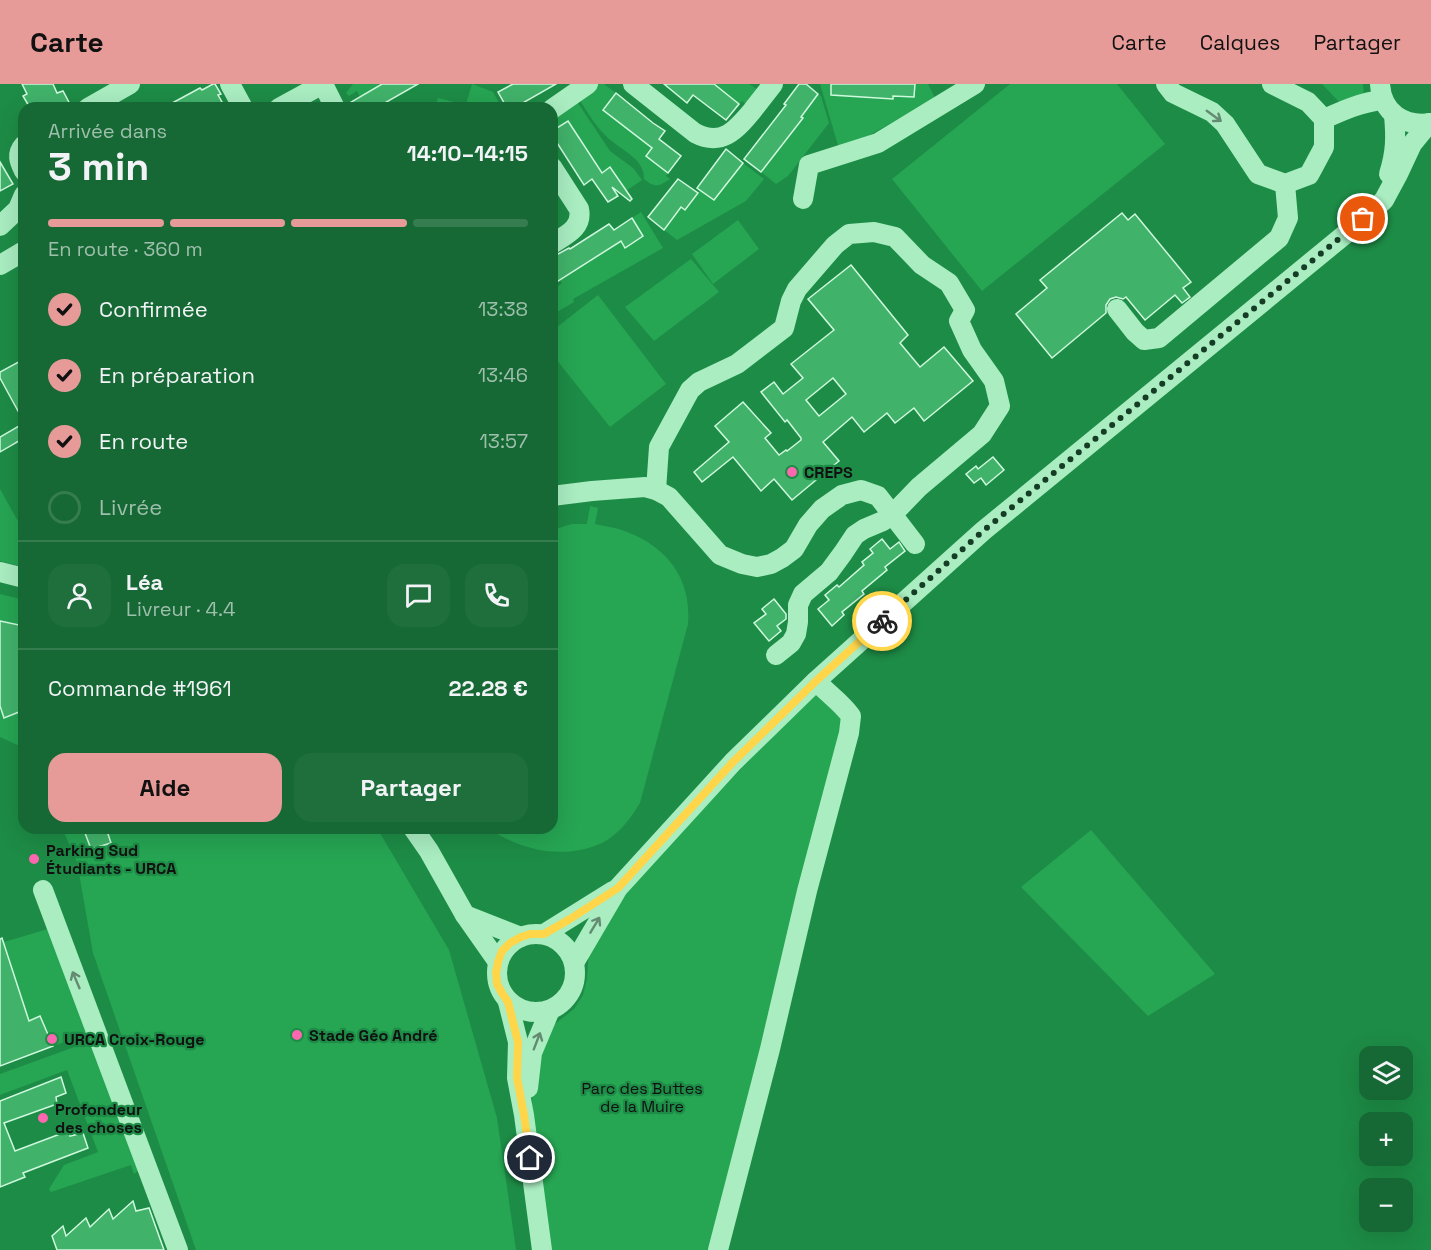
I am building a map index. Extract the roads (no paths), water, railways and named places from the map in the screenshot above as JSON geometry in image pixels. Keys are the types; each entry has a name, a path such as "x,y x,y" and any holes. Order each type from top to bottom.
{"street":[{"path":"98,102 130,84"},
{"path":"230,84 240,102"},
{"path":"290,102 323,84 332,102"},
{"path":"558,105 588,84"},
{"path":"633,84 695,133 702,137 717,138 726,136 738,128 770,85"},
{"path":"802,199 809,165 878,143 975,84"},
{"path":"1166,84 1173,93 1212,112 1225,124 1258,174 1285,184 1310,175 1324,147 1324,119 1308,102 1272,84"},
{"path":"1324,119 1368,101 1386,100 1409,122 1430,123"},
{"path":"1365,218 1379,195 1393,161 1396,140 1386,100"},
{"path":"574,963 618,888 733,762 816,681 983,531 1365,218 1383,200 1413,144 1430,123"},
{"path":"558,176 579,209 580,216 576,228 558,240"},
{"path":"1117,309 1144,340 1159,338 1280,238 1288,218 1285,184"},
{"path":"0,226 18,209"},
{"path":"656,490 659,447 690,390 699,382 737,364 784,328 791,301 797,289 835,245 849,234 874,232 895,237 922,266 949,283 965,310 959,321 972,350 993,381 1000,406 982,434 919,487 892,515 855,535 829,572 803,594 798,605 796,634 791,643 776,655"},
{"path":"0,265 18,254"},
{"path":"558,495 645,487 656,490 669,497 720,555 757,567 771,564 794,549 808,525 822,508 842,495 861,490 878,496 915,544"},
{"path":"0,572 18,576"},
{"path":"718,1250 770,1049 807,891 849,733 851,716 844,706 816,681"},
{"path":"417,834 429,850 465,915 498,962"},
{"path":"544,934 618,888"},
{"path":"43,890 178,1250"},
{"path":"465,915 521,937"},
{"path":"508,1002 528,1012 539,1012 550,1010 568,996 573,986 574,963 560,942 544,934 530,934 521,937 502,951 496,973 497,984 508,1002 518,1042 517,1078 542,1250"},
{"path":"524,1115 532,1053 550,1010"}],"place":[{"name":"CREPS","path":"792,472"},
{"name":"Parking Sud Étudiants - URCA","path":"34,859"},
{"name":"Stade Géo André","path":"297,1035"},
{"name":"URCA Croix-Rouge","path":"52,1039"},
{"name":"Profondeur des choses","path":"43,1118"}],"park label":[{"name":"Parc des Buttes de la Muire","path":"642,1097"}]}
